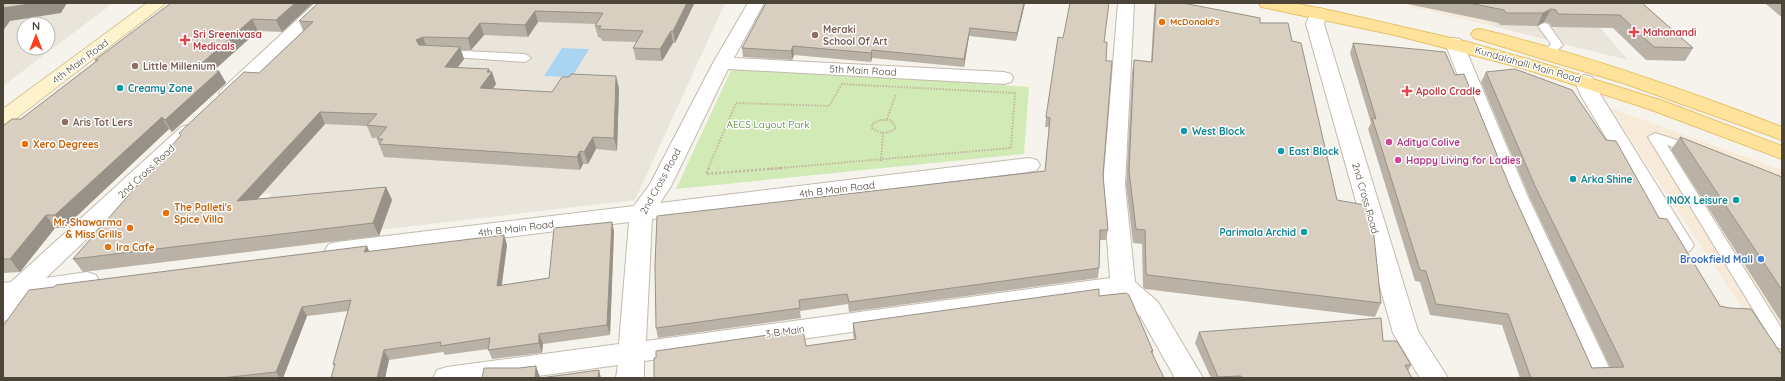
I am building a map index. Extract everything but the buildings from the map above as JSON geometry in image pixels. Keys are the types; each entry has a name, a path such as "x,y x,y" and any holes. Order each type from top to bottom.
{"main road":[{"name":"Kundalahalli Main Road","path":"1267,3 1318,12 1454,43 1585,81 1732,132 1782,153"},
{"name":"Kundalahalli Main Road","path":"1342,3 1453,28 1548,53 1654,86 1782,134"}],"street":[{"name":"4th Main Road","path":"3,119 158,3"},
{"name":"2nd Cross Road","path":"3,312 11,291 210,111 325,3"},
{"name":"2nd Cross Road","path":"630,378 641,213 660,186 722,63 756,3"},
{"path":"1126,3 1114,185 1123,285 1149,309 1189,378"},
{"name":"2nd Cross Road","path":"1318,12 1316,24 1406,332 1434,378"},
{"path":"1454,43 1517,197 1600,378"},
{"name":"5th Main Road","path":"722,63 901,80 1004,78"},
{"path":"1585,81 1590,94 1693,262"},
{"name":"4th B Main Road","path":"318,253 1029,165"},
{"path":"11,291 105,279"},
{"name":"3 B Main","path":"447,378 1123,285"}],"lane":[{"path":"1544,26 1557,45 1548,53"},
{"path":"435,53 525,58"},
{"path":"1706,154 1655,137 1782,343"}],"path":[{"path":"887,120 901,80"},
{"path":"901,80 1015,93 1011,148 881,160 706,174 736,103 829,106 842,84 901,80"},
{"path":"880,120 887,120 893,122 896,128 891,132 883,133 874,130 872,124 880,120"},
{"path":"881,160 883,133"}],"shaded area":[{"path":"3,3 113,3 56,46 56,16 16,16 16,56 43,56 3,86"},
{"path":"339,3 725,3 635,200 225,248 272,194 147,184"},
{"path":"1407,3 1473,3 1492,26 1407,6"},
{"path":"1473,3 1579,3 1628,60 1492,26"},
{"path":"1610,108 1782,170 1782,369"}],"green space":[{"name":"AECS Layout Park","path":"733,66 1029,87 1024,154 676,189"}],"water":[{"path":"562,48 589,49 572,77 544,76"}],"place":[{"name":"McDonald's","path":"1162,22"},
{"name":"Mahanandi","path":"1634,32"},
{"name":"Meraki School Of Art","path":"815,35"},
{"name":"Sri Sreenivasa Medicals","path":"185,40"},
{"name":"Little Millenium","path":"135,66"},
{"name":"Creamy Zone","path":"120,88"},
{"name":"Apollo Cradle","path":"1407,91"},
{"name":"Aris Tot Lers","path":"65,122"},
{"name":"West Block","path":"1184,131"},
{"name":"Aditya Colive","path":"1389,142"},
{"name":"Xero Degrees","path":"25,144"},
{"name":"East Block","path":"1281,151"},
{"name":"Happy Living for Ladies","path":"1398,160"},
{"name":"Arka Shine","path":"1573,179"},
{"name":"INOX Leisure","path":"1736,200"},
{"name":"The Palleti's Spice Villa","path":"166,213"},
{"name":"Mr. Shawarma & Miss Grills","path":"130,228"},
{"name":"Parimala Archid","path":"1304,232"},
{"name":"Ira Cafe","path":"108,247"},
{"name":"Brookfield Mall","path":"1761,259"}]}
